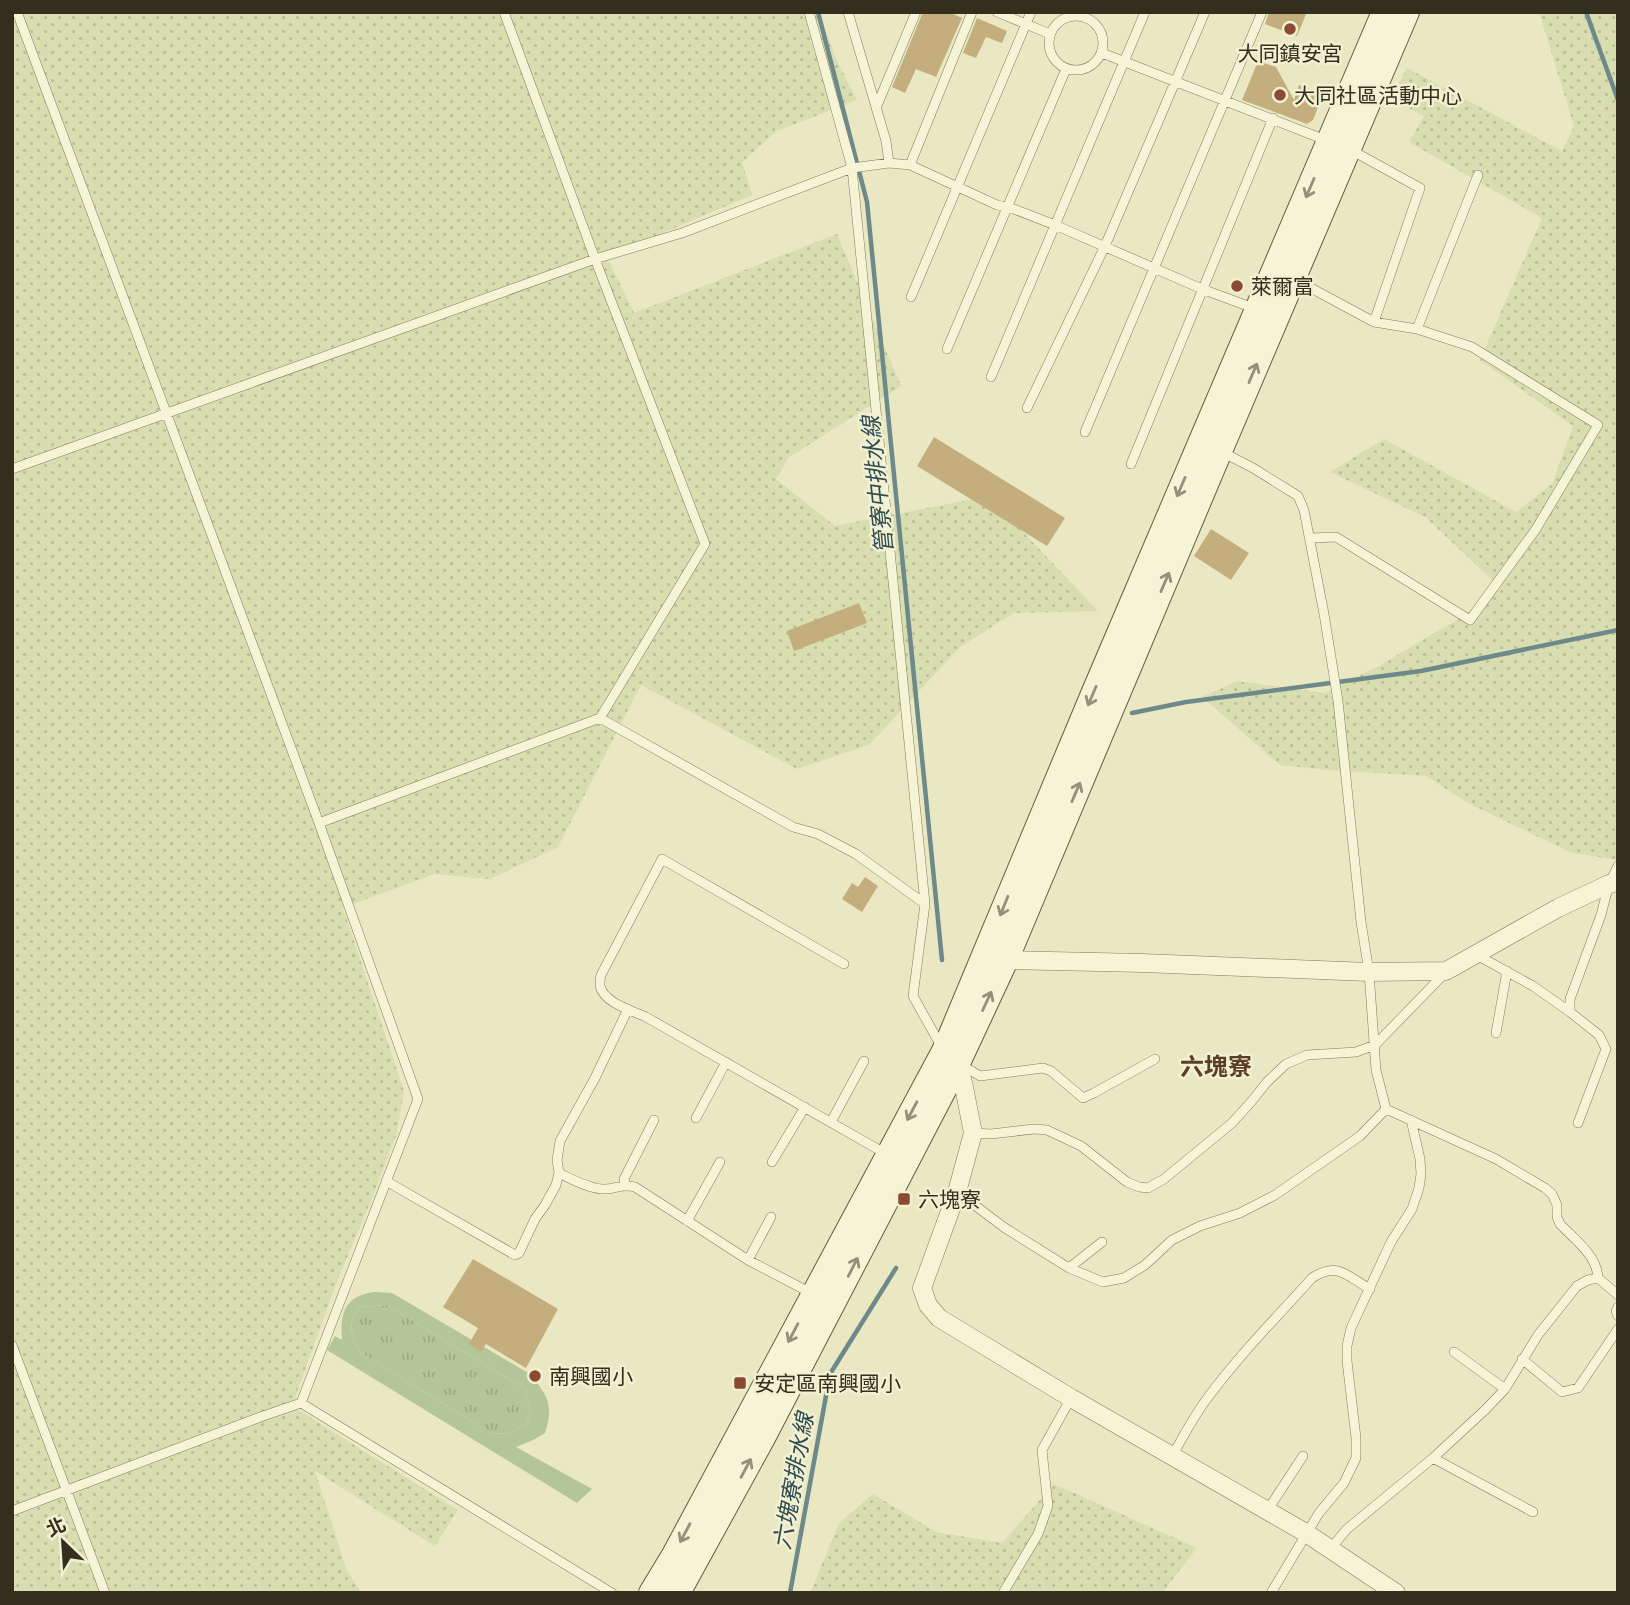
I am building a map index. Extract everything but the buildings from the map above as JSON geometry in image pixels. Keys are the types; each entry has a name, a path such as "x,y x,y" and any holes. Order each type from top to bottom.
{"main road":[{"path":"1340,145 1384,12"},
{"path":"651,1593 674,1555 888,1156 951,1057 1006,960 1210,448 1340,145 1408,12"},
{"path":"678,1593 770,1424 951,1057 1026,851 1210,448"}],"street":[{"path":"1006,960 1368,972 1446,971 1558,908 1614,883"},
{"path":"951,1057 973,1133 957,1192 922,1288 928,1305 939,1318 1071,1398 1331,1548 1396,1593"}],"lane":[{"path":"17,12 319,823 418,1100 301,1403"},
{"path":"319,823 600,718 705,544 595,259 504,12"},
{"path":"809,12 852,168 925,904 913,996 951,1057 980,1076 1043,1068 1051,1071 1083,1098 1154,1059"},
{"path":"848,12 886,141 889,163"},
{"path":"876,108 916,12"},
{"path":"910,165 972,12"},
{"path":"997,12 1050,34"},
{"path":"911,297 1031,12"},
{"path":"991,377 1145,12"},
{"path":"1027,408 1105,246 1205,12"},
{"path":"1085,432 1262,12"},
{"path":"1090,15 1102,37 1101,53 1093,64 1079,70 1066,69 1055,62 1049,51 1050,34 1054,26 1066,18 1090,15"},
{"path":"1101,53 1340,145 1420,188 1374,322"},
{"path":"947,349 1066,69"},
{"path":"1131,464 1273,118"},
{"path":"12,469 595,259 681,233 852,168 889,163 910,165 998,205 1055,225 1202,289 1267,314"},
{"path":"1417,329 1478,176"},
{"path":"1284,275 1374,322 1417,329 1472,347 1598,425 1536,529 1470,620 1336,537 1310,538"},
{"path":"1210,448 1253,468 1298,496 1304,510 1336,690 1368,972 1376,1070 1386,1109"},
{"path":"600,718 793,827 818,834 856,854 925,904"},
{"path":"844,964 662,859 601,975 600,986 615,1004 646,1017 888,1156"},
{"path":"1570,1012 1570,999 1618,866"},
{"path":"1475,954 1507,971 1570,1012 1599,1035 1606,1049 1578,1123"},
{"path":"973,1133 991,1135 1034,1129 1047,1130 1081,1146 1127,1182 1148,1188 1164,1179 1232,1122 1286,1064 1307,1055 1356,1052 1375,1045 1446,971"},
{"path":"1496,1032 1507,971"},
{"path":"386,1181 514,1255 519,1253 535,1219 556,1185 561,1141 628,1009"},
{"path":"831,1122 864,1061"},
{"path":"695,1118 726,1062"},
{"path":"772,1163 805,1107"},
{"path":"1386,1109 1496,1159 1552,1194 1560,1224 1593,1258 1598,1268 1598,1279"},
{"path":"957,1192 1005,1228 1069,1268 1103,1282 1124,1278 1144,1265 1172,1240 1200,1226 1240,1213 1275,1195 1360,1136 1386,1109"},
{"path":"625,1184 624,1179 654,1120"},
{"path":"1271,1593 1318,1513 1344,1483 1356,1458 1347,1346 1351,1328 1391,1242 1412,1209 1419,1188 1422,1174 1411,1120"},
{"path":"687,1221 720,1161"},
{"path":"559,1173 598,1189 610,1189 625,1184 635,1187 748,1260 814,1294"},
{"path":"748,1260 771,1217"},
{"path":"1069,1268 1102,1242"},
{"path":"1172,1456 1208,1397 1312,1278 1323,1270 1337,1270 1370,1289"},
{"path":"1331,1548 1347,1529 1433,1458 1506,1389 1538,1335 1577,1286 1588,1280 1598,1279 1618,1294"},
{"path":"1618,1307 1618,1316"},
{"path":"1522,1359 1562,1392 1566,1392 1578,1388 1618,1329"},
{"path":"12,1345 105,1593"},
{"path":"1454,1352 1506,1389"},
{"path":"1003,1593 1038,1534 1048,1506 1042,1450 1071,1398"},
{"path":"12,1511 301,1403"},
{"path":"301,1403 612,1593"},
{"path":"1267,1511 1303,1457"},
{"path":"1433,1458 1533,1512"}],"green space":[{"path":"12,12 819,12 836,59 857,100 777,131 742,162 752,195 607,257 634,313 837,234 901,386 788,458 776,479 835,526 989,496 1098,611 1014,613 960,647 869,745 797,769 641,685 558,847 490,879 434,874 343,908 404,1091 397,1133 338,1279 292,1406 458,1510 435,1546 315,1471 347,1571 362,1593 12,1593"},
{"path":"1539,12 1618,12 1618,860 1572,853 1468,803 1426,776 1280,765 1202,697 1237,681 1325,693 1382,664 1460,618 1501,588 1425,517 1330,472 1384,439 1516,512 1552,484 1573,426 1480,360 1542,218 1409,142 1424,116 1391,99 1407,68 1562,151 1574,126"},
{"path":"392,1293 530,1374 548,1401 548,1423 545,1433 516,1447 592,1489 577,1503 327,1350 335,1336 342,1340 342,1321 346,1307 356,1297","holes":["387,1305 525,1389 530,1412 527,1424 506,1434 491,1433 361,1353 353,1335 353,1318 361,1307"]},
{"path":"387,1305 525,1389 530,1412 527,1424 506,1434 491,1433 361,1353 352,1329 353,1318 361,1307"},
{"path":"1054,1484 1197,1548 1162,1593 810,1593 839,1523 873,1494 936,1532 1002,1543"}],"waterway":[{"name":"管寮中排水線","path":"818,12 867,202 942,960"},
{"path":"1586,12 1618,100"},
{"path":"1132,713 1186,702 1421,671 1618,630"},
{"name":"六塊寮排水線","path":"790,1593 830,1374 896,1268"}],"place":[{"name":"大同鎮安宮","path":"1290,29"},
{"name":"大同社區活動中心","path":"1280,95"},
{"name":"萊爾富","path":"1237,286"},
{"name":"六塊寮","path":"904,1199"},
{"name":"南興國小","path":"535,1376"},
{"name":"安定區南興國小","path":"740,1383"}],"district":[{"name":"六塊寮","path":"1216,1066"}]}
